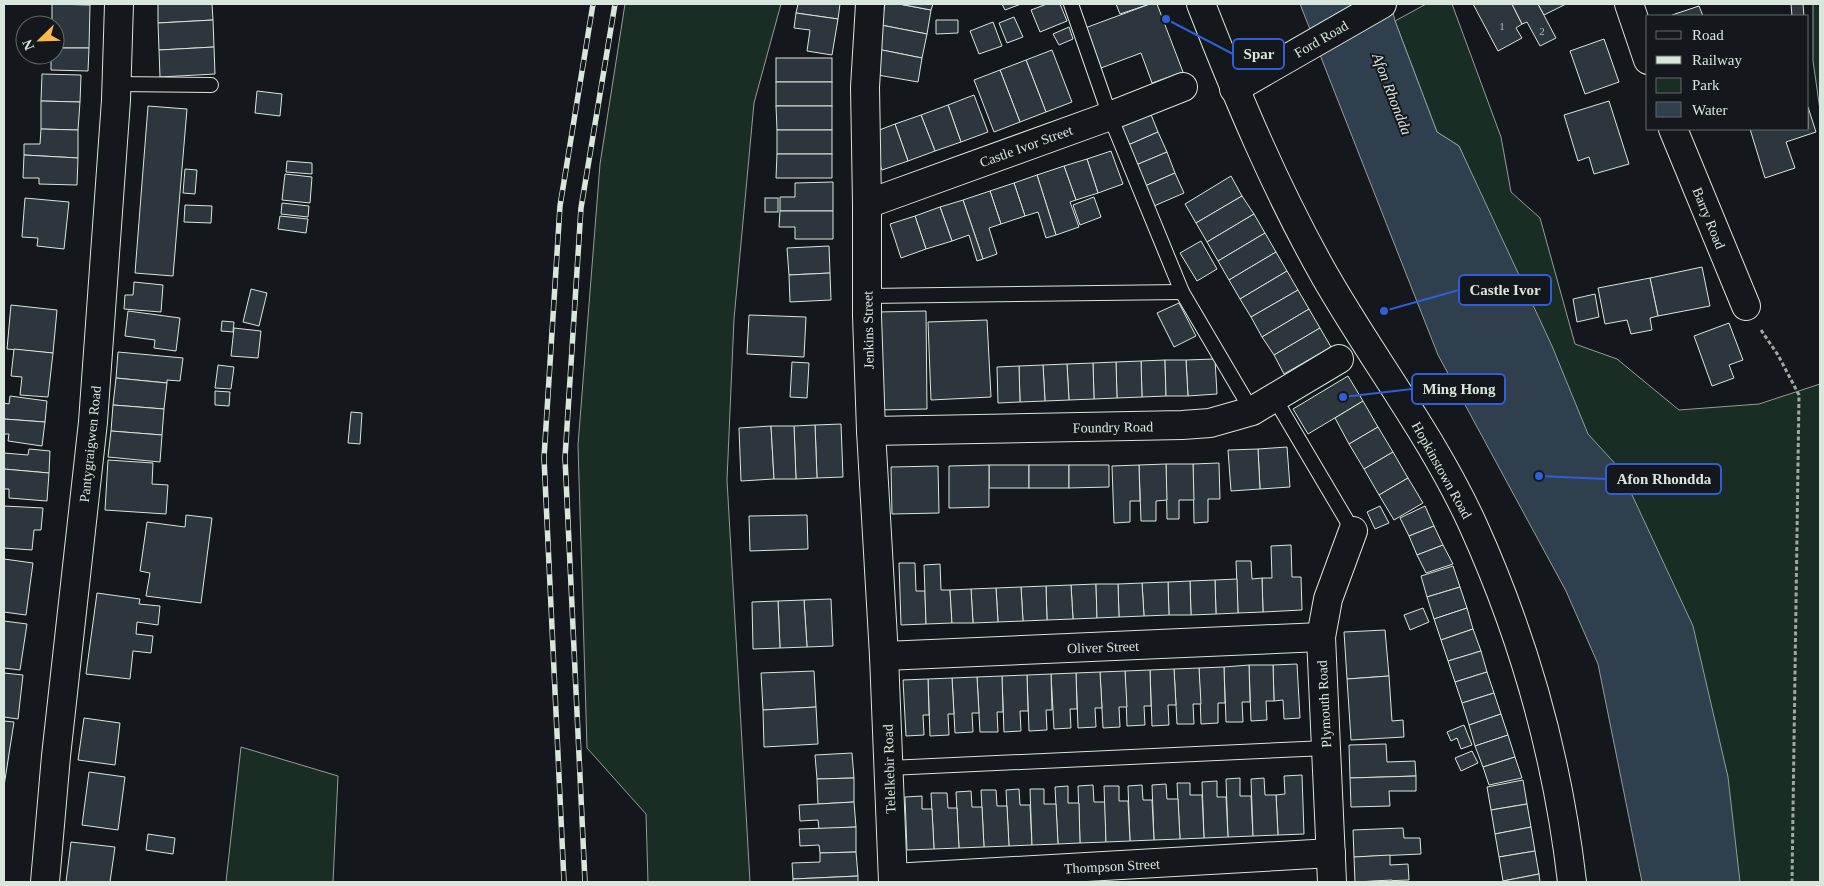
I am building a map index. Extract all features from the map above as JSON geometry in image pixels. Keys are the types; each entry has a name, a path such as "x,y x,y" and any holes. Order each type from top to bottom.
{"street":[{"name":"Pantygraigwen Road","path":"45,882 56,756 93,422 117,84 118,4"},
{"name":"Jenkins Street","path":"870,4 864,87 867,296 871,431 884,656"},
{"name":"Hopkinstown Road","path":"1201,4 1234,89 1291,210 1325,276 1447,473 1498,581 1532,684 1555,773 1567,839 1572,882"},
{"name":"Ford Road","path":"1234,89 1382,4"},
{"path":"1629,4 1646,54"},
{"name":"Castle Ivor Street","path":"867,204 1110,116 1183,86"},
{"name":"Barry Road","path":"1673,130 1746,306"},
{"name":"Foundry Road","path":"871,431 1210,423 1263,405 1339,359"},
{"name":"Plymouth Road","path":"1332,882 1321,637 1328,599 1353,531"},
{"name":"Oliver Street","path":"884,656 1321,637"},
{"name":"Telelkebir Road","path":"884,656 893,880"},
{"name":"Thompson Street","path":"893,880 1331,853"}],"lane":[{"path":"1071,4 1110,116 1182,292 1353,531"},
{"path":"117,84 211,85"},
{"path":"867,296 1182,292"},
{"path":"889,768 1326,748"}],"path":[{"path":"1746,306 1778,355 1799,396 1792,882"}],"green space":[{"path":"625,4 781,4 754,103 734,319 727,480 750,882 648,882 646,814 587,748 578,445 600,164"},
{"path":"1426,4 1452,4 1501,137 1511,192 1540,218 1575,344 1617,359 1679,410 1759,404 1820,384 1820,882 1739,882 1588,441 1459,146 1437,132 1395,21"},
{"path":"1813,4 1820,4 1820,110 1813,61"},
{"path":"241,747 338,776 333,882 226,882"}],"water":[{"path":"1300,4 1391,4 1395,21 1437,132 1459,146 1552,346 1588,434 1620,469 1693,626 1728,777 1740,882 1642,882 1598,664 1566,591 1438,355"}],"building":[{"path":"52,4 90,5 89,48 65,48 65,15 52,15"},
{"path":"158,4 212,4 213,20 158,23"},
{"path":"798,4 840,4 838,19 796,13"},
{"path":"885,4 899,4 931,10 927,34 881,25"},
{"path":"899,4 933,4 931,10"},
{"path":"1002,4 1021,4 1005,10"},
{"path":"1047,4 1060,4 1067,21 1040,32 1031,10"},
{"path":"1116,4 1150,4 1120,14"},
{"path":"1150,4 1157,4 1183,72 1152,83 1141,53 1101,68 1085,28"},
{"path":"1473,4 1512,4 1522,24 1516,28 1522,38 1498,51"},
{"path":"1512,4 1538,4 1556,38 1540,46 1527,22 1522,24"},
{"path":"1538,4 1566,4 1544,15"},
{"path":"1791,4 1803,4 1804,15 1792,15"},
{"path":"1699,6 1703,15 1672,15"},
{"path":"796,13 838,19 832,55 807,51 810,30 794,28"},
{"path":"1014,17 1023,37 1007,43 999,23"},
{"path":"213,20 214,47 159,50 158,23"},
{"path":"936,20 958,20 958,33 936,34"},
{"path":"993,22 1002,46 979,54 970,31"},
{"path":"881,25 927,34 922,58 877,49"},
{"path":"1069,27 1073,39 1059,45 1053,34"},
{"path":"1604,39 1619,82 1585,94 1570,51"},
{"path":"214,47 215,74 160,77 159,50"},
{"path":"65,48 89,48 88,71 51,70 51,65 65,65"},
{"path":"877,49 922,58 918,82 872,74"},
{"path":"1052,50 1072,102 1046,112 1026,60"},
{"path":"776,58 832,58 832,82 776,82"},
{"path":"1026,60 1046,112 1020,122 1000,70"},
{"path":"1000,70 1020,122 994,132 974,80"},
{"path":"42,74 81,75 80,102 41,101"},
{"path":"776,82 832,82 832,106 776,106"},
{"path":"257,91 282,94 280,116 255,113"},
{"path":"974,95 988,132 961,142 948,105"},
{"path":"41,101 80,102 78,130 41,129"},
{"path":"1609,101 1629,164 1594,174 1589,157 1578,161 1564,115"},
{"path":"948,105 961,142 935,151 921,115"},
{"path":"148,106 187,109 173,276 135,273"},
{"path":"776,106 832,106 832,130 777,130"},
{"path":"1809,110 1816,132 1786,142 1795,168 1765,178 1750,130 1809,130"},
{"path":"1150,112 1158,132 1128,145 1119,124"},
{"path":"921,115 935,151 908,161 895,124"},
{"path":"895,124 908,161 882,170 869,134"},
{"path":"41,129 78,130 78,158 24,155 24,144 40,144"},
{"path":"777,130 832,130 832,154 777,154"},
{"path":"1158,132 1167,152 1136,165 1128,145"},
{"path":"1111,151 1123,184 1098,193 1087,159"},
{"path":"1167,152 1175,173 1145,186 1136,165"},
{"path":"777,154 832,154 832,178 776,178"},
{"path":"24,155 78,158 77,185 39,184 39,178 23,178"},
{"path":"1087,159 1098,193 1076,200 1064,166"},
{"path":"287,161 312,163 312,174 286,172"},
{"path":"1064,166 1076,200 1070,202 1079,227 1056,235 1037,175"},
{"path":"185,169 197,170 195,194 183,193"},
{"path":"1175,173 1184,193 1154,206 1145,186"},
{"path":"285,174 312,177 310,203 282,200"},
{"path":"1037,175 1056,235 1046,238 1038,212 1025,216 1014,183"},
{"path":"1231,176 1242,196 1196,223 1185,204"},
{"path":"833,182 833,211 780,211 780,197 795,197 795,183"},
{"path":"1014,183 1025,216 1001,224 990,191"},
{"path":"990,191 1001,224 989,228 997,254 983,259 963,200"},
{"path":"1242,196 1254,214 1207,242 1196,223"},
{"path":"1094,197 1101,217 1080,225 1073,205"},
{"path":"25,198 69,202 64,249 37,246 38,238 22,237"},
{"path":"765,198 778,198 778,212 765,212"},
{"path":"963,200 983,259 977,261 969,235 952,241 940,207"},
{"path":"282,203 309,206 308,217 281,214"},
{"path":"185,205 212,206 211,223 184,222"},
{"path":"940,207 952,241 926,249 915,216"},
{"path":"780,211 833,211 833,239 795,239 795,227 779,227"},
{"path":"1254,214 1265,233 1218,261 1207,242"},
{"path":"280,216 308,219 306,233 278,229"},
{"path":"915,216 926,249 901,258 890,224"},
{"path":"1265,233 1276,252 1229,280 1218,261"},
{"path":"1201,241 1217,269 1197,281 1180,253"},
{"path":"829,246 830,273 789,275 787,248"},
{"path":"1276,252 1287,271 1240,299 1229,280"},
{"path":"1702,267 1710,306 1658,316 1650,278"},
{"path":"1287,271 1298,290 1251,317 1240,299"},
{"path":"830,273 831,300 790,302 789,275"},
{"path":"1650,278 1658,316 1650,318 1652,330 1631,334 1627,320 1605,324 1598,288"},
{"path":"134,282 163,285 161,312 124,309 125,295 133,295"},
{"path":"251,289 267,293 259,326 243,322"},
{"path":"1298,290 1309,309 1262,337 1251,317"},
{"path":"1595,294 1599,317 1577,322 1573,299"},
{"path":"1179,303 1196,336 1174,347 1157,313"},
{"path":"11,305 57,310 53,353 7,349"},
{"path":"1309,309 1320,328 1274,355 1262,337"},
{"path":"128,311 180,318 176,351 154,348 155,340 125,336"},
{"path":"926,311 927,409 879,410 878,312"},
{"path":"749,315 806,317 804,357 747,354"},
{"path":"987,320 991,397 931,400 928,322"},
{"path":"222,321 234,322 233,332 221,331"},
{"path":"1729,323 1743,360 1729,365 1734,378 1712,386 1694,336"},
{"path":"234,328 261,331 258,358 231,356"},
{"path":"1320,328 1331,347 1284,374 1274,355"},
{"path":"14,349 53,353 48,397 20,395 22,377 11,376"},
{"path":"118,352 183,358 180,381 167,380 167,383 116,378"},
{"path":"1215,359 1217,394 1188,396 1186,360"},
{"path":"1165,360 1166,396 1142,397 1141,361"},
{"path":"1165,360 1186,360 1188,396 1166,396"},
{"path":"1141,361 1142,397 1117,398 1116,362"},
{"path":"792,362 809,363 807,398 790,397"},
{"path":"1116,362 1117,398 1094,399 1093,363"},
{"path":"1093,363 1094,399 1069,400 1067,364"},
{"path":"1067,364 1069,400 1045,401 1043,365"},
{"path":"218,365 234,367 231,389 215,388"},
{"path":"1043,365 1045,401 1020,402 1019,366"},
{"path":"1019,366 1020,402 998,403 997,367"},
{"path":"1348,376 1363,401 1308,434 1293,409"},
{"path":"116,378 167,383 164,409 113,405"},
{"path":"215,391 230,392 229,406 215,405"},
{"path":"10,396 47,401 45,422 4,419 4,403 9,404"},
{"path":"1363,401 1378,427 1349,444 1335,418"},
{"path":"113,405 164,409 162,435 111,431"},
{"path":"351,412 362,413 360,444 348,443"},
{"path":"4,419 45,422 42,446 8,441 9,434 4,434"},
{"path":"841,424 843,477 817,478 815,425"},
{"path":"815,425 817,478 796,479 794,426"},
{"path":"771,426 774,479 741,481 739,428"},
{"path":"771,426 794,426 796,479 774,479"},
{"path":"1378,427 1393,452 1364,469 1349,444"},
{"path":"111,431 162,435 160,462 108,457"},
{"path":"1287,447 1290,487 1260,489 1258,449"},
{"path":"29,449 50,451 49,473 4,469 4,453 28,455"},
{"path":"1258,449 1260,489 1231,491 1228,450"},
{"path":"1393,452 1408,478 1379,495 1364,469"},
{"path":"108,460 153,463 152,484 168,485 166,514 105,510"},
{"path":"1219,463 1220,499 1208,499 1208,522 1194,523 1193,464"},
{"path":"1166,464 1193,464 1194,500 1179,500 1179,519 1167,519"},
{"path":"1166,464 1167,500 1156,501 1156,521 1141,521 1139,465"},
{"path":"989,465 1029,465 1029,488 989,488"},
{"path":"989,465 989,507 949,508 949,466"},
{"path":"1029,465 1069,465 1069,488 1029,488"},
{"path":"1069,465 1109,465 1109,487 1069,488"},
{"path":"1139,465 1140,501 1130,501 1130,522 1114,523 1112,466"},
{"path":"938,466 939,513 892,514 891,467"},
{"path":"4,469 49,473 47,501 9,498 9,489 4,489"},
{"path":"1408,478 1423,503 1394,520 1379,495"},
{"path":"4,506 43,508 41,530 34,530 32,550 4,548"},
{"path":"1380,506 1389,523 1375,529 1367,512"},
{"path":"1425,506 1434,526 1409,536 1400,518"},
{"path":"186,515 212,518 201,603 146,596 150,573 140,571 147,522 185,527"},
{"path":"807,515 808,549 750,551 749,516"},
{"path":"1434,526 1443,545 1417,555 1409,536"},
{"path":"1291,545 1292,577 1301,577 1302,610 1263,612 1262,578 1272,578 1271,546"},
{"path":"1443,545 1453,564 1426,573 1417,555"},
{"path":"4,559 33,563 26,615 4,612"},
{"path":"1236,561 1251,561 1252,579 1262,578 1263,612 1238,613"},
{"path":"899,563 915,563 916,591 925,591 926,624 901,625"},
{"path":"940,564 941,590 950,590 952,623 926,624 924,565"},
{"path":"1453,566 1460,587 1427,597 1421,576"},
{"path":"1237,579 1238,613 1216,614 1215,580"},
{"path":"1215,580 1216,614 1191,615 1190,581"},
{"path":"1190,581 1191,615 1169,615 1168,582"},
{"path":"1168,582 1169,615 1144,616 1142,583"},
{"path":"1142,583 1144,616 1119,617 1118,584"},
{"path":"1096,584 1097,618 1073,619 1071,585"},
{"path":"1096,584 1118,584 1119,617 1097,618"},
{"path":"1071,585 1073,619 1047,620 1046,586"},
{"path":"1046,586 1047,620 1023,621 1021,587"},
{"path":"1021,587 1023,621 998,622 996,588"},
{"path":"1460,587 1467,608 1434,619 1427,597"},
{"path":"996,588 998,622 973,623 971,589"},
{"path":"971,589 973,623 952,623 950,590"},
{"path":"97,593 140,599 139,604 160,606 158,625 137,622 136,634 153,636 151,653 133,651 130,679 86,674"},
{"path":"831,599 833,646 807,647 804,600"},
{"path":"804,600 807,647 780,648 778,601"},
{"path":"778,601 780,648 753,649 752,602"},
{"path":"1423,608 1429,622 1410,630 1404,615"},
{"path":"1467,608 1473,629 1441,640 1434,619"},
{"path":"4,621 27,624 20,670 4,668"},
{"path":"1473,629 1481,651 1448,661 1441,640"},
{"path":"1385,630 1389,676 1347,679 1344,632"},
{"path":"1481,651 1487,672 1455,682 1448,661"},
{"path":"1297,664 1300,718 1284,719 1283,700 1274,701 1273,665"},
{"path":"1249,665 1273,665 1274,701 1266,701 1267,720 1251,721"},
{"path":"1249,665 1250,702 1242,702 1243,722 1226,722 1224,667"},
{"path":"1224,667 1225,703 1218,703 1218,723 1201,724 1199,668"},
{"path":"1199,668 1201,704 1193,704 1194,724 1177,724 1174,669"},
{"path":"1174,669 1176,705 1168,705 1169,725 1152,726 1150,670"},
{"path":"1150,670 1151,706 1144,706 1145,725 1127,726 1125,671"},
{"path":"814,671 816,707 763,710 761,673"},
{"path":"1125,671 1127,707 1119,707 1120,727 1103,728 1100,672"},
{"path":"1100,672 1102,708 1095,708 1096,727 1078,728 1076,673"},
{"path":"1487,672 1494,693 1462,703 1455,682"},
{"path":"4,673 23,675 18,719 4,717"},
{"path":"1076,673 1077,709 1070,709 1071,728 1054,729 1051,674"},
{"path":"1051,674 1052,710 1046,710 1047,730 1029,731 1027,675"},
{"path":"1027,675 1028,711 1020,711 1021,731 1004,732 1002,676"},
{"path":"1002,676 1003,712 997,712 998,732 980,732 977,677"},
{"path":"1389,676 1392,721 1403,720 1404,737 1351,740 1347,679"},
{"path":"977,677 979,713 972,713 973,732 955,733 952,678"},
{"path":"952,678 954,714 948,714 949,735 930,736 928,679"},
{"path":"928,679 929,715 923,715 924,735 906,736 903,680"},
{"path":"1494,693 1501,714 1469,725 1462,703"},
{"path":"816,707 818,744 764,747 763,710"},
{"path":"1501,714 1508,735 1475,746 1469,725"},
{"path":"84,718 120,723 115,765 78,760"},
{"path":"4,721 14,722 4,786"},
{"path":"1464,725 1472,745 1461,749 1457,738 1451,741 1447,732"},
{"path":"1508,735 1515,757 1483,767 1475,746"},
{"path":"1386,744 1387,762 1415,761 1416,776 1350,778 1349,745"},
{"path":"1472,751 1478,763 1461,771 1455,758"},
{"path":"852,753 854,778 817,779 815,755"},
{"path":"1515,757 1522,778 1489,785 1483,767"},
{"path":"89,772 125,777 118,830 82,825"},
{"path":"1302,775 1304,834 1278,835 1276,795 1285,794 1284,776"},
{"path":"1416,776 1416,791 1389,791 1390,806 1351,807 1350,778"},
{"path":"854,778 854,802 818,804 817,779"},
{"path":"1240,778 1240,796 1251,796 1253,836 1228,837 1226,779"},
{"path":"1264,778 1265,795 1276,795 1278,835 1253,836 1251,779"},
{"path":"1523,780 1527,804 1491,810 1487,787"},
{"path":"1217,781 1217,797 1226,797 1228,837 1204,838 1202,782"},
{"path":"1177,783 1190,783 1190,795 1202,795 1204,838 1180,839"},
{"path":"1166,784 1167,799 1178,799 1180,839 1154,840 1152,785"},
{"path":"1093,785 1094,802 1105,802 1106,842 1080,843 1078,786"},
{"path":"1142,785 1143,800 1152,800 1154,840 1130,841 1128,786"},
{"path":"1068,786 1068,803 1079,803 1080,843 1058,844 1055,787"},
{"path":"1104,786 1119,786 1119,801 1128,801 1130,841 1106,842"},
{"path":"1019,789 1020,805 1030,805 1032,845 1009,846 1006,790"},
{"path":"1030,789 1044,789 1044,804 1056,804 1058,844 1032,845"},
{"path":"981,790 996,790 997,806 1007,806 1009,846 984,847"},
{"path":"971,791 972,807 982,807 984,847 959,848 956,792"},
{"path":"931,793 947,793 948,808 957,808 959,848 934,849"},
{"path":"922,796 922,809 932,809 934,849 907,850 905,797"},
{"path":"854,802 856,827 819,829 818,820 800,821 799,805"},
{"path":"1527,804 1531,827 1495,834 1491,810"},
{"path":"856,827 856,852 820,853 819,845 800,846 799,829"},
{"path":"1531,827 1535,851 1499,857 1495,834"},
{"path":"1403,828 1404,838 1420,838 1421,854 1354,857 1353,830"},
{"path":"148,834 175,838 173,854 146,850"},
{"path":"71,842 115,847 110,882 66,882"},
{"path":"1535,851 1539,874 1503,881 1499,857"},
{"path":"856,852 858,876 793,879 792,863 820,862 820,853"},
{"path":"1390,855 1390,865 1408,864 1409,880 1355,882 1354,857"},
{"path":"1539,874 1540,882 1503,882 1503,881"},
{"path":"858,876 858,882 793,882 793,879"},
{"path":"1392,880 1392,882 1355,882"}],"railway":[{"path":"564,882 544,458 560,206 593,4"},
{"path":"585,882 565,458 581,208 615,4"}],"place":[{"name":"Spar","path":"1166,19"},
{"name":"Castle Ivor","path":"1384,311"},
{"name":"Ming Hong","path":"1343,397"},
{"name":"Afon Rhondda","path":"1539,476"}]}
